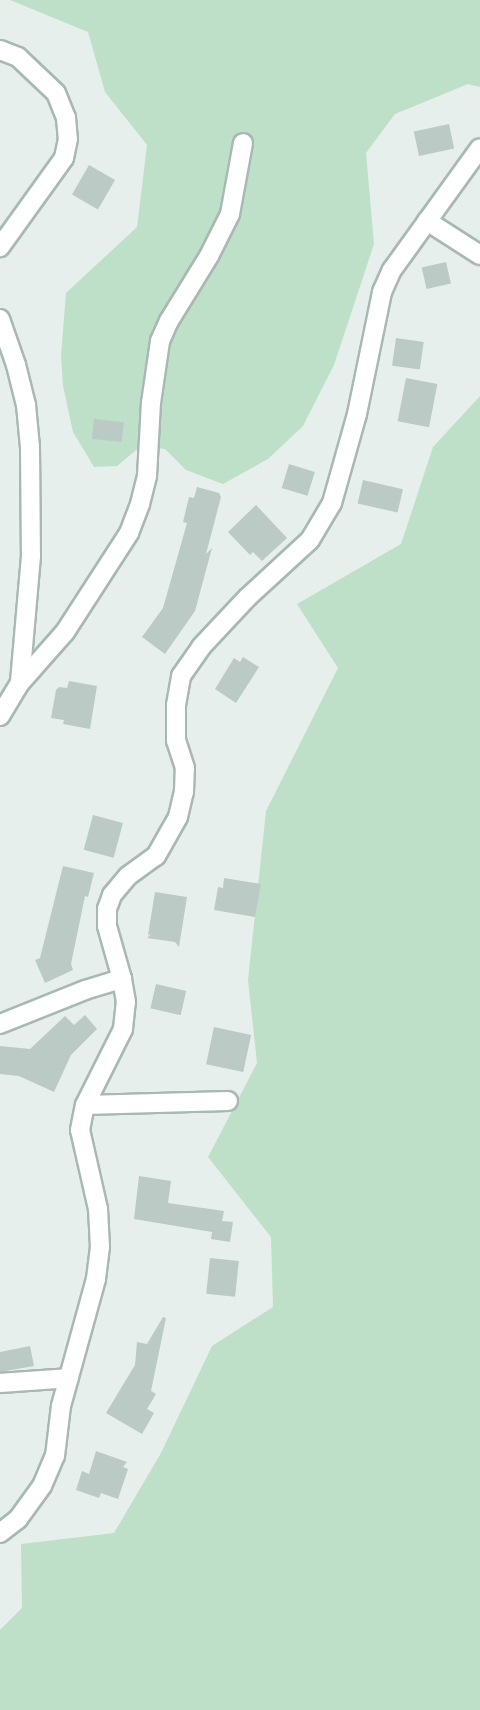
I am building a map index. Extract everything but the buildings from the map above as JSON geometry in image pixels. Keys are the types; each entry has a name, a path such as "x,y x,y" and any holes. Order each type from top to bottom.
{"street":[{"path":"0,50 18,57 56,93 66,118 68,139 64,158 0,247"},
{"path":"0,716 20,683 65,632 129,532 140,504 147,476 151,402 160,341 169,321 209,256 230,213 243,143"},
{"path":"0,1533 18,1519 42,1486 55,1456 61,1406 96,1279 100,1247 98,1209 80,1130 85,1104 123,1029 126,1002 122,979 106,926 107,909 112,896 128,876 156,856 178,817 185,780 185,768 176,741 176,705 182,676 201,647 248,597 310,540 332,503 354,426 382,292 392,270 480,148"},
{"path":"427,221 480,255"},
{"path":"0,320 16,365 26,405 30,447 32,535 20,683"},
{"path":"0,1024 85,990 122,979"},
{"path":"85,1104 228,1101"},
{"path":"0,1383 69,1378"}],"green space":[{"path":"10,0 480,0 480,87 468,84 395,114 366,153 374,244 334,365 303,426 268,459 223,484 186,470 165,449 141,446 117,466 94,467 73,432 63,386 61,355 66,293 137,227 147,145 105,92 88,32"},
{"path":"480,396 480,1710 0,1710 0,1630 22,1608 21,1544 114,1533 161,1453 212,1346 273,1307 271,1237 208,1157 257,1063 248,980 266,811 338,668 297,604 401,544 433,447"}]}
